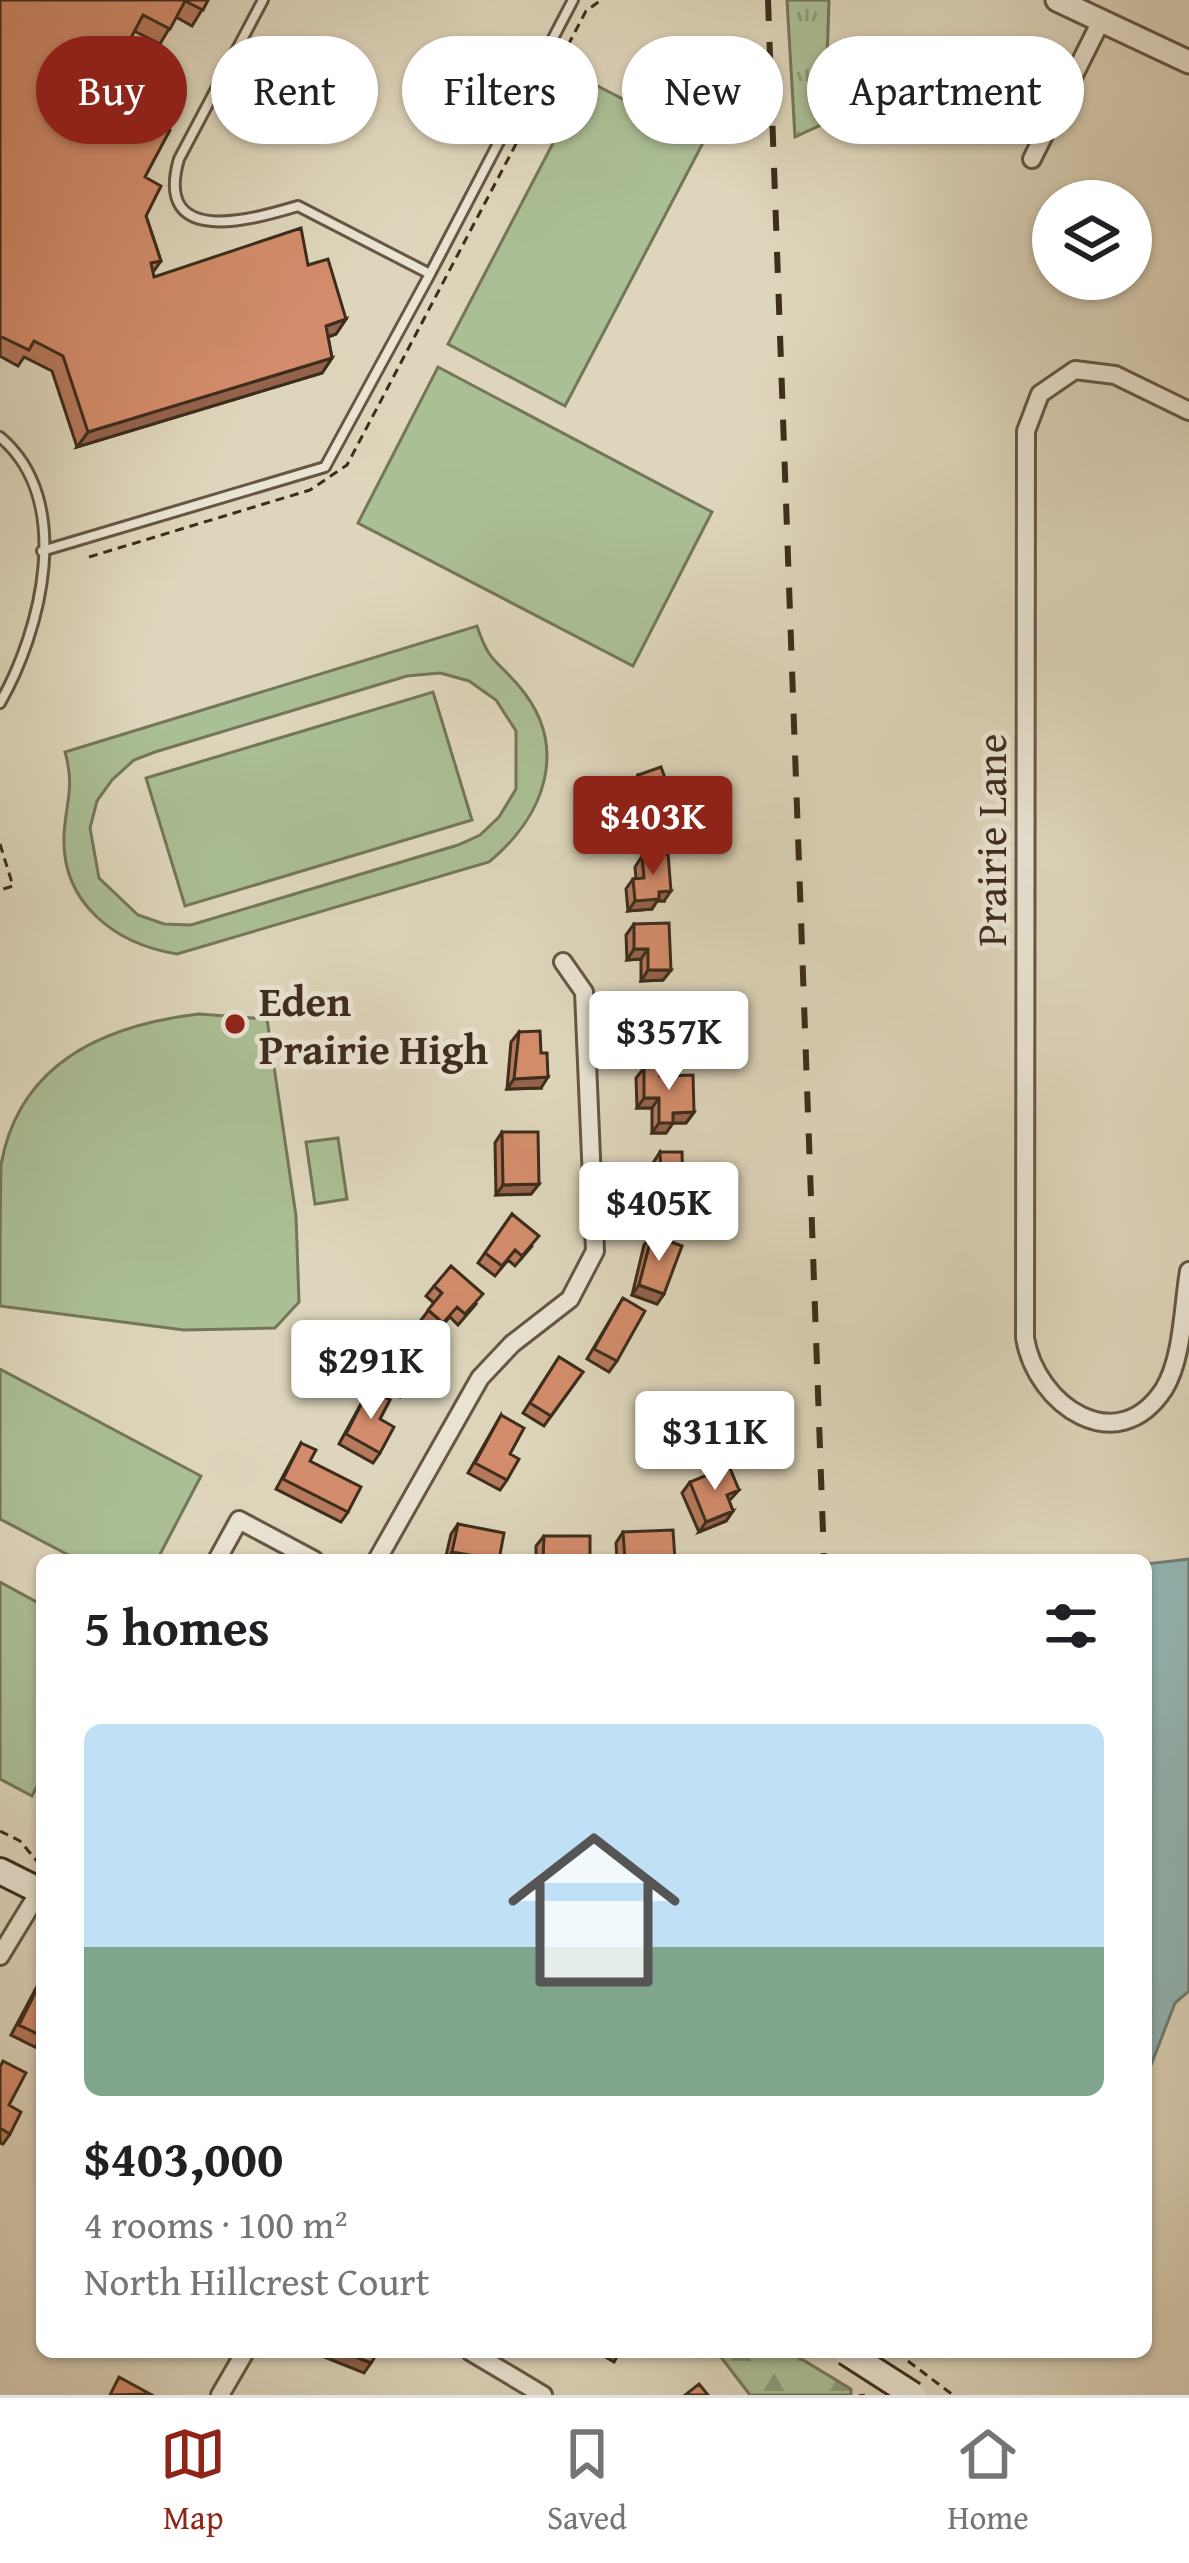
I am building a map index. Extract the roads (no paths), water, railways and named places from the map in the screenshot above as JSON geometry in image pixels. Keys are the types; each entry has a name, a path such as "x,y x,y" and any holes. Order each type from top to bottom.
{"main road":[{"path":"0,1871 36,1887"},
{"path":"855,2358 913,2395"}],"street":[{"path":"1057,0 1189,62"},
{"path":"1032,159 1101,21"},
{"name":"Prairie Lane","path":"1189,411 1115,375 1075,370 1040,394 1026,431 1025,1338 1028,1360 1051,1398 1096,1420 1137,1414 1167,1384 1189,1270"},
{"path":"379,1554 480,1378 512,1344 570,1299 595,1251 584,992 562,962"},
{"path":"220,1554 238,1520 303,1554"},
{"path":"0,1955 36,1899"},
{"path":"220,2395 242,2358"},
{"path":"481,2358 543,2395"}],"lane":[{"path":"263,0 179,159 175,183 181,201 195,217 224,225 298,206 430,274"},
{"path":"42,551 326,467 572,0"},
{"path":"0,437 19,457 34,488 42,551 33,623 0,704"}],"water":[{"path":"1189,1559 1189,1991 1175,2003 1152,2062 1152,1563"}],"railway":[{"path":"768,0 824,1554"},
{"path":"860,2358 862,2395"}],"place":[{"name":"Eden Prairie High","path":"235,1024"}]}
